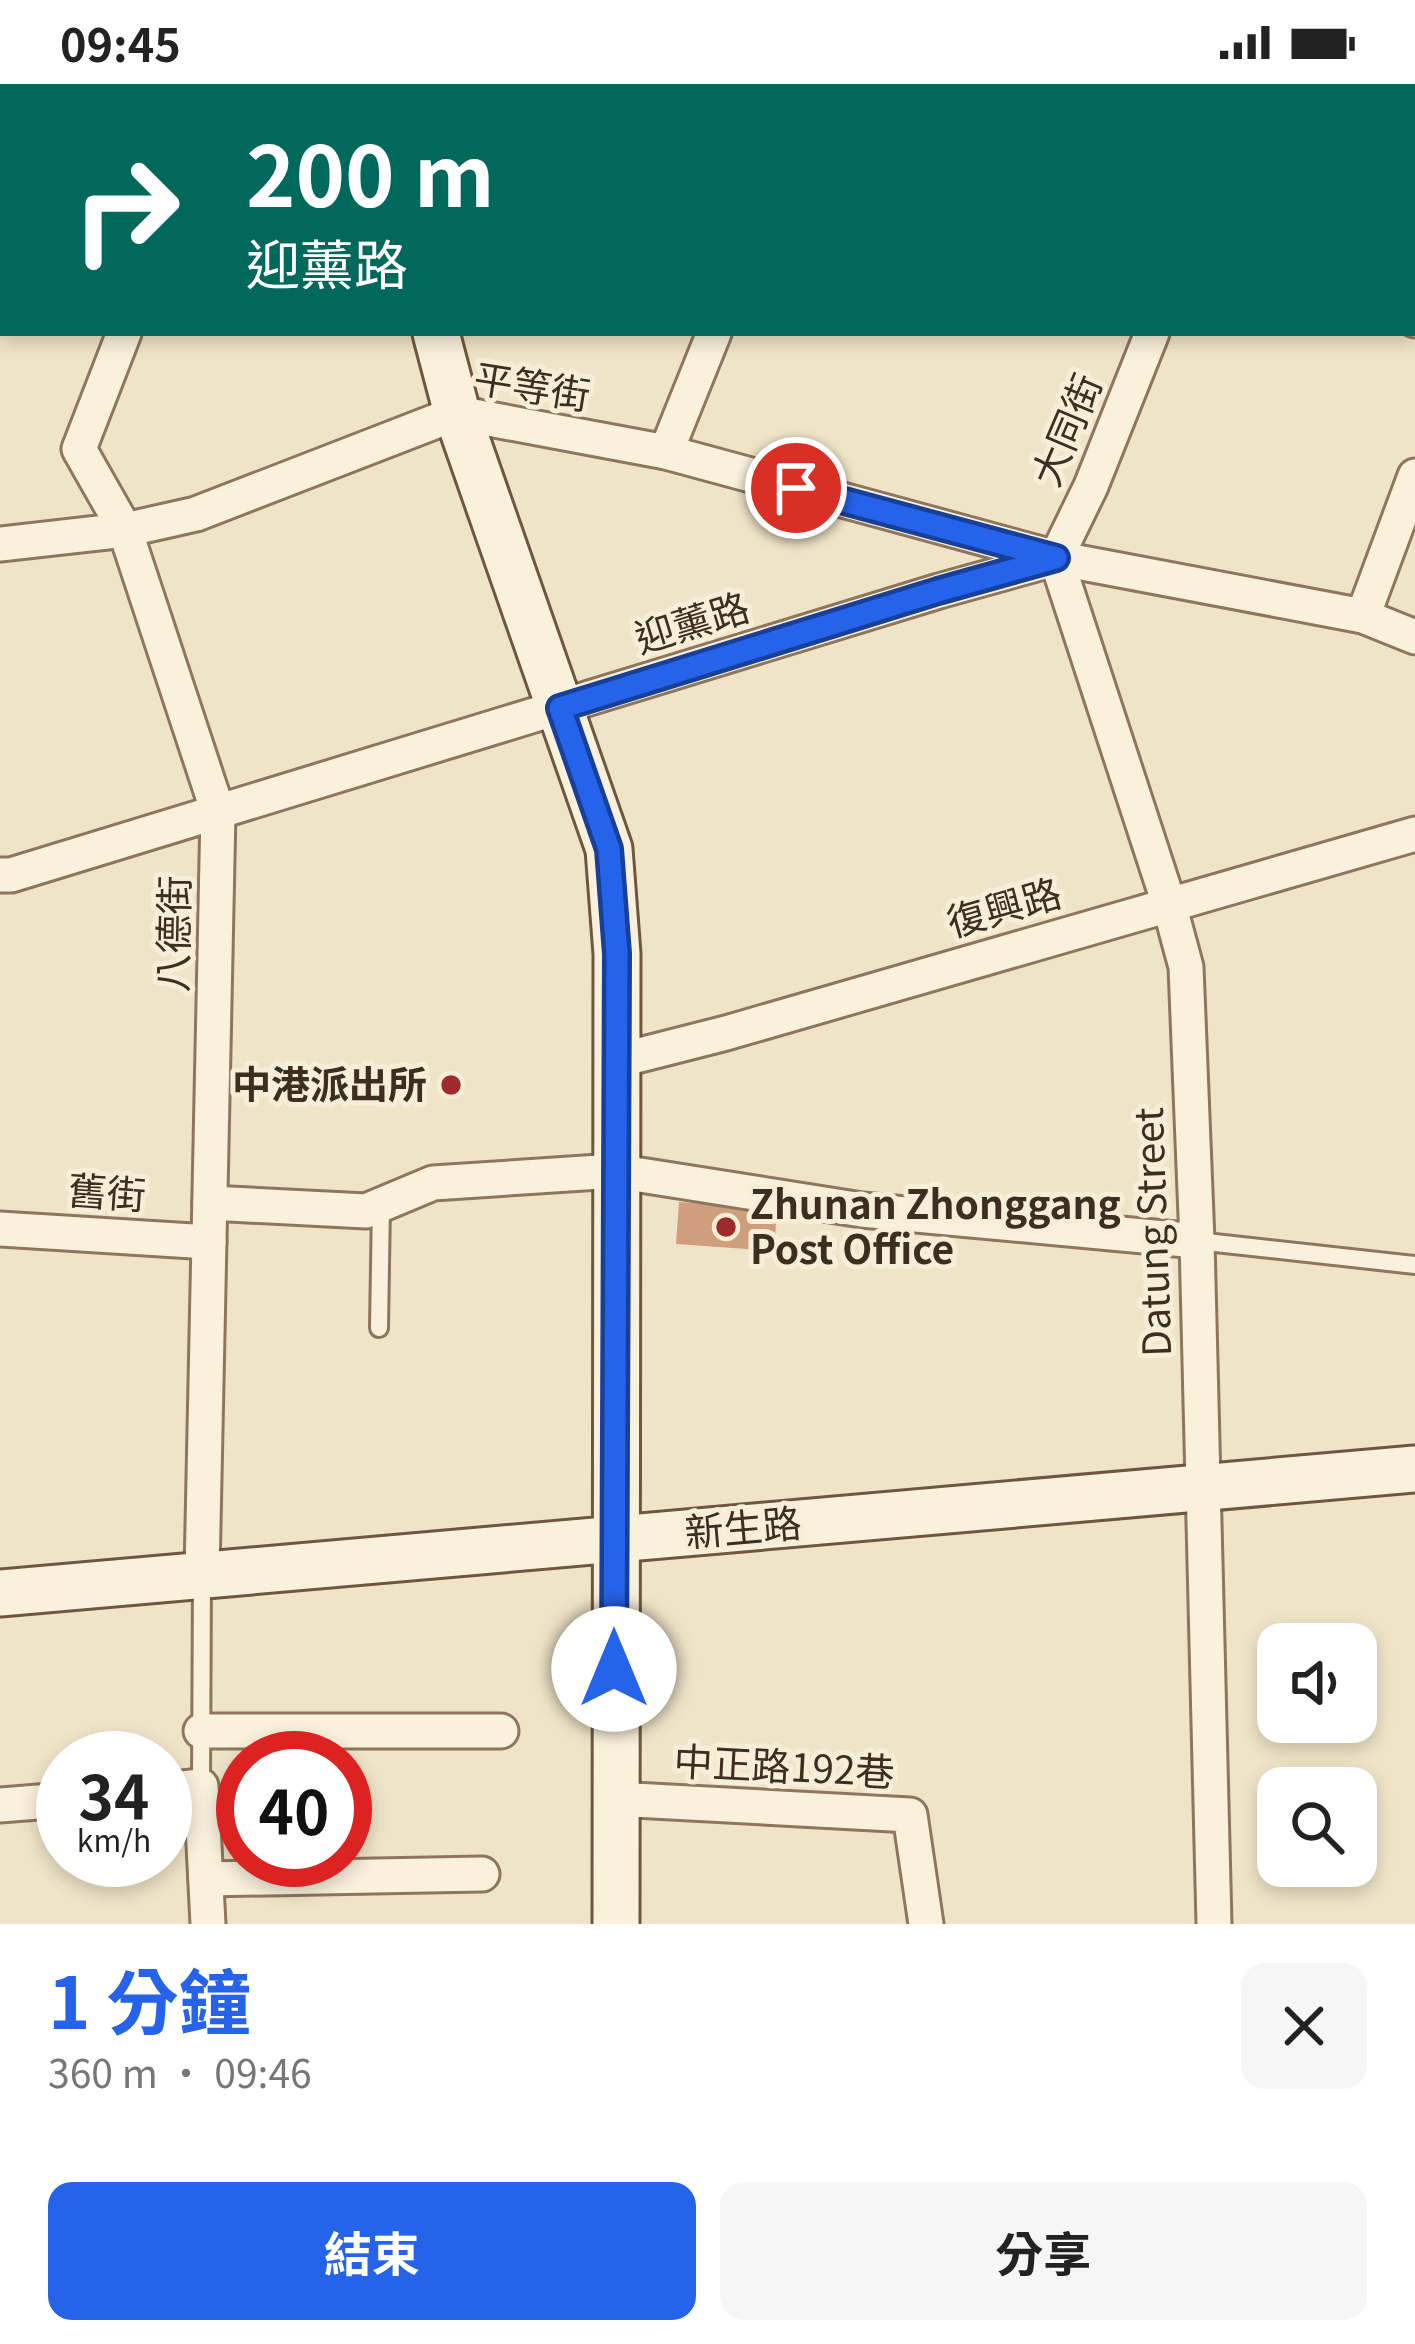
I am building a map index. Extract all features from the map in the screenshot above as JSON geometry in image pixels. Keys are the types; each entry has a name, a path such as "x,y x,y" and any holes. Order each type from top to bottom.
{"street":[{"name":"八德街","path":"123,336 79,449 125,530 218,812 202,1573"},
{"path":"437,336 457,413 609,849 617,954 616,1924"},
{"path":"666,452 713,336"},
{"name":"大同街","path":"1056,558 1091,486 1151,336"},
{"name":"平等街","path":"0,544 125,530 196,514 457,413 666,452 1056,558"},
{"path":"1363,616 1415,476"},
{"name":"迎薰路","path":"0,875 1056,558 1363,616 1415,637"},
{"name":"Datung Street","path":"1056,558 1186,968 1214,1924"},
{"name":"復興路","path":"616,1061 1415,834"},
{"path":"210,1203 366,1211 433,1183 615,1171 862,1210 1196,1241"},
{"name":"舊街","path":"0,1228 209,1242"},
{"name":"新生路","path":"0,1593 1415,1469"},
{"path":"201,1731 501,1731"},
{"path":"192,1787 201,1786 208,1924"},
{"name":"中正路192巷","path":"615,1799 910,1815 926,1924"},
{"path":"0,1805 36,1802"},
{"path":"206,1880 482,1874"}],"lane":[{"path":"379,1328 381,1204"},
{"path":"1196,1241 1415,1265"},
{"path":"201,1786 202,1573"}],"building":[{"name":"Zhunan Zhonggang Post Office","path":"679,1202 777,1209 774,1251 676,1244"}],"place":[{"name":"中港派出所","path":"451,1085"},
{"name":"Zhunan Zhonggang Post Office","path":"726,1227"}],"route":[{"path":"614,1669 617,954 609,849 560,708 1056,558 796,488"}]}
